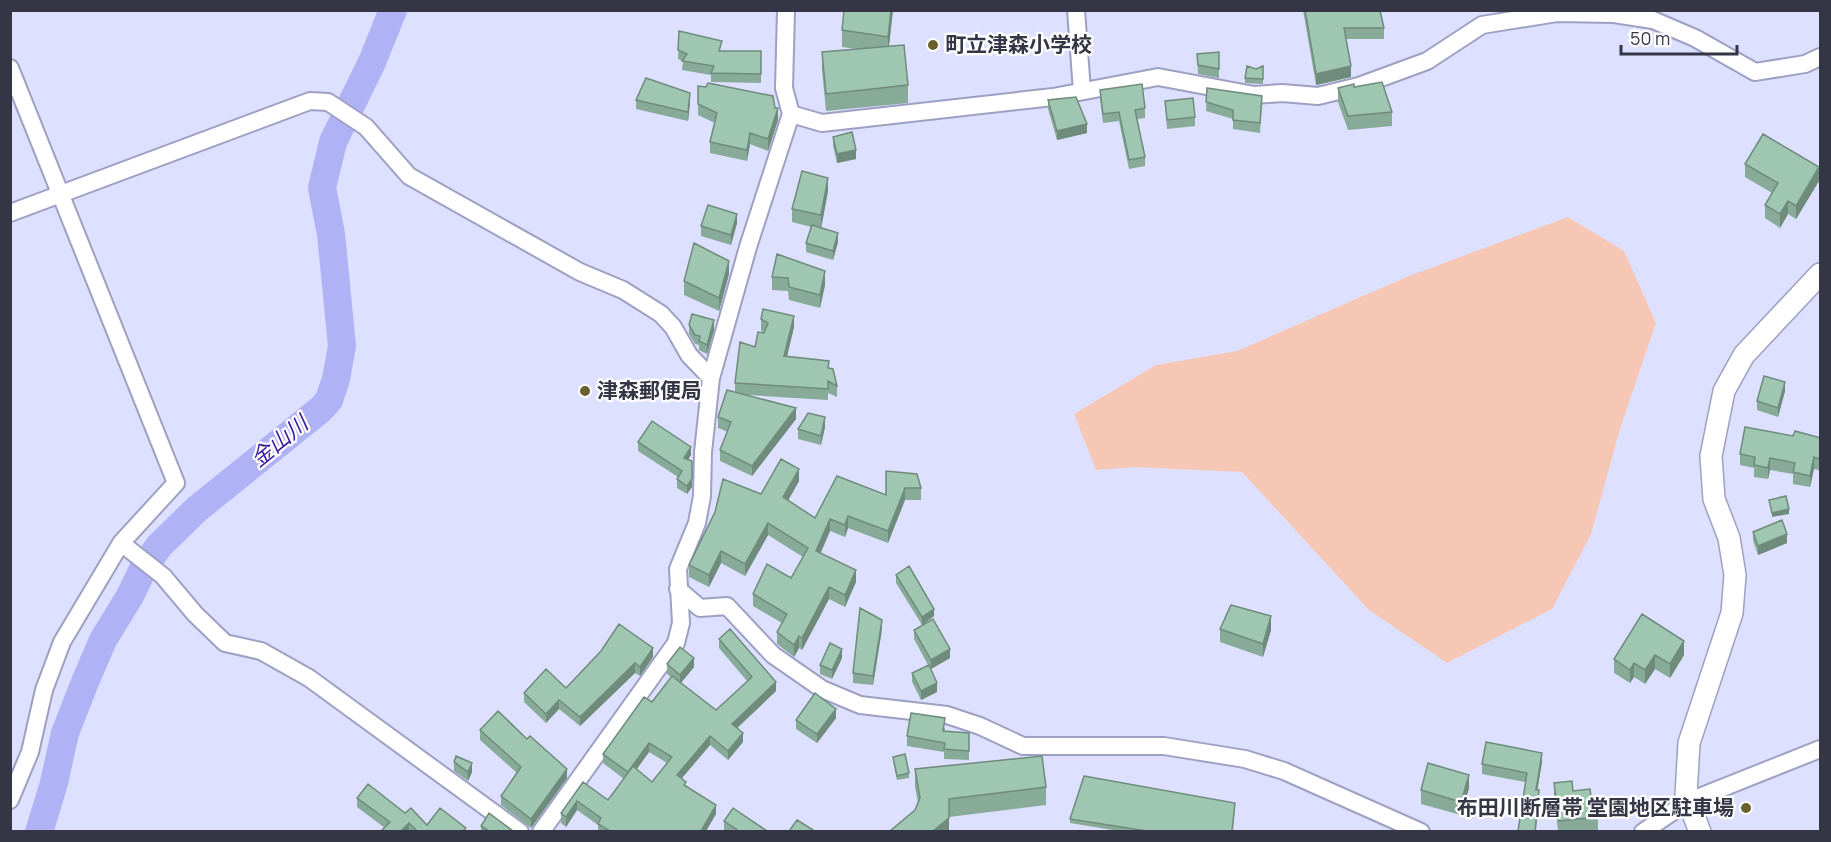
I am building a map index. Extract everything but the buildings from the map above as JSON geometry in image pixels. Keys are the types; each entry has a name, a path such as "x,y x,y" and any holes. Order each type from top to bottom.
{"street":[{"path":"540,831 676,643 681,623 678,569 697,523 702,496 703,452 711,378 748,247 791,114 784,88 786,10"},
{"path":"1076,10 1082,91"},
{"path":"791,114 822,123 1053,97 1158,77 1254,95 1282,93 1318,96 1359,86 1427,61 1482,25 1557,13 1614,14 1653,20 1695,38 1755,72 1794,66 1821,57"},
{"path":"10,68 176,483 127,547 62,642 44,690 30,752 10,800"},
{"path":"10,213 310,101 328,102 366,128 409,176 580,272 622,290 661,315 673,327 689,355 711,378"},
{"path":"1700,831 1687,802 1689,744 1732,613 1735,575 1729,538 1714,499 1711,456 1724,391 1744,356 1821,274"},
{"path":"127,547 163,576 195,614 225,643 261,651 309,678 520,831"},
{"path":"678,590 700,608 727,606 773,656 822,689 860,705 947,715 980,726 1023,746 1164,746 1245,759 1284,771 1421,831"},
{"path":"1643,831 1687,802 1821,749"}],"shaded area":[{"path":"1568,217 1624,251 1656,323 1620,429 1591,534 1552,609 1447,663 1369,610 1242,472 1135,467 1096,470 1074,414 1156,365 1237,351 1409,276"}],"waterway":[{"name":"金山川","path":"39,832 54,783 65,733 85,682 103,640 130,596 144,567 159,546 197,509 321,409 329,400 336,379 342,346 331,234 322,188 333,142 372,62 393,10"}],"place":[{"name":"町立津森小学校","path":"933,45"},
{"name":"津森郵便局","path":"585,391"},
{"name":"布田川断層帯 堂園地区駐車場","path":"1746,808"}]}
